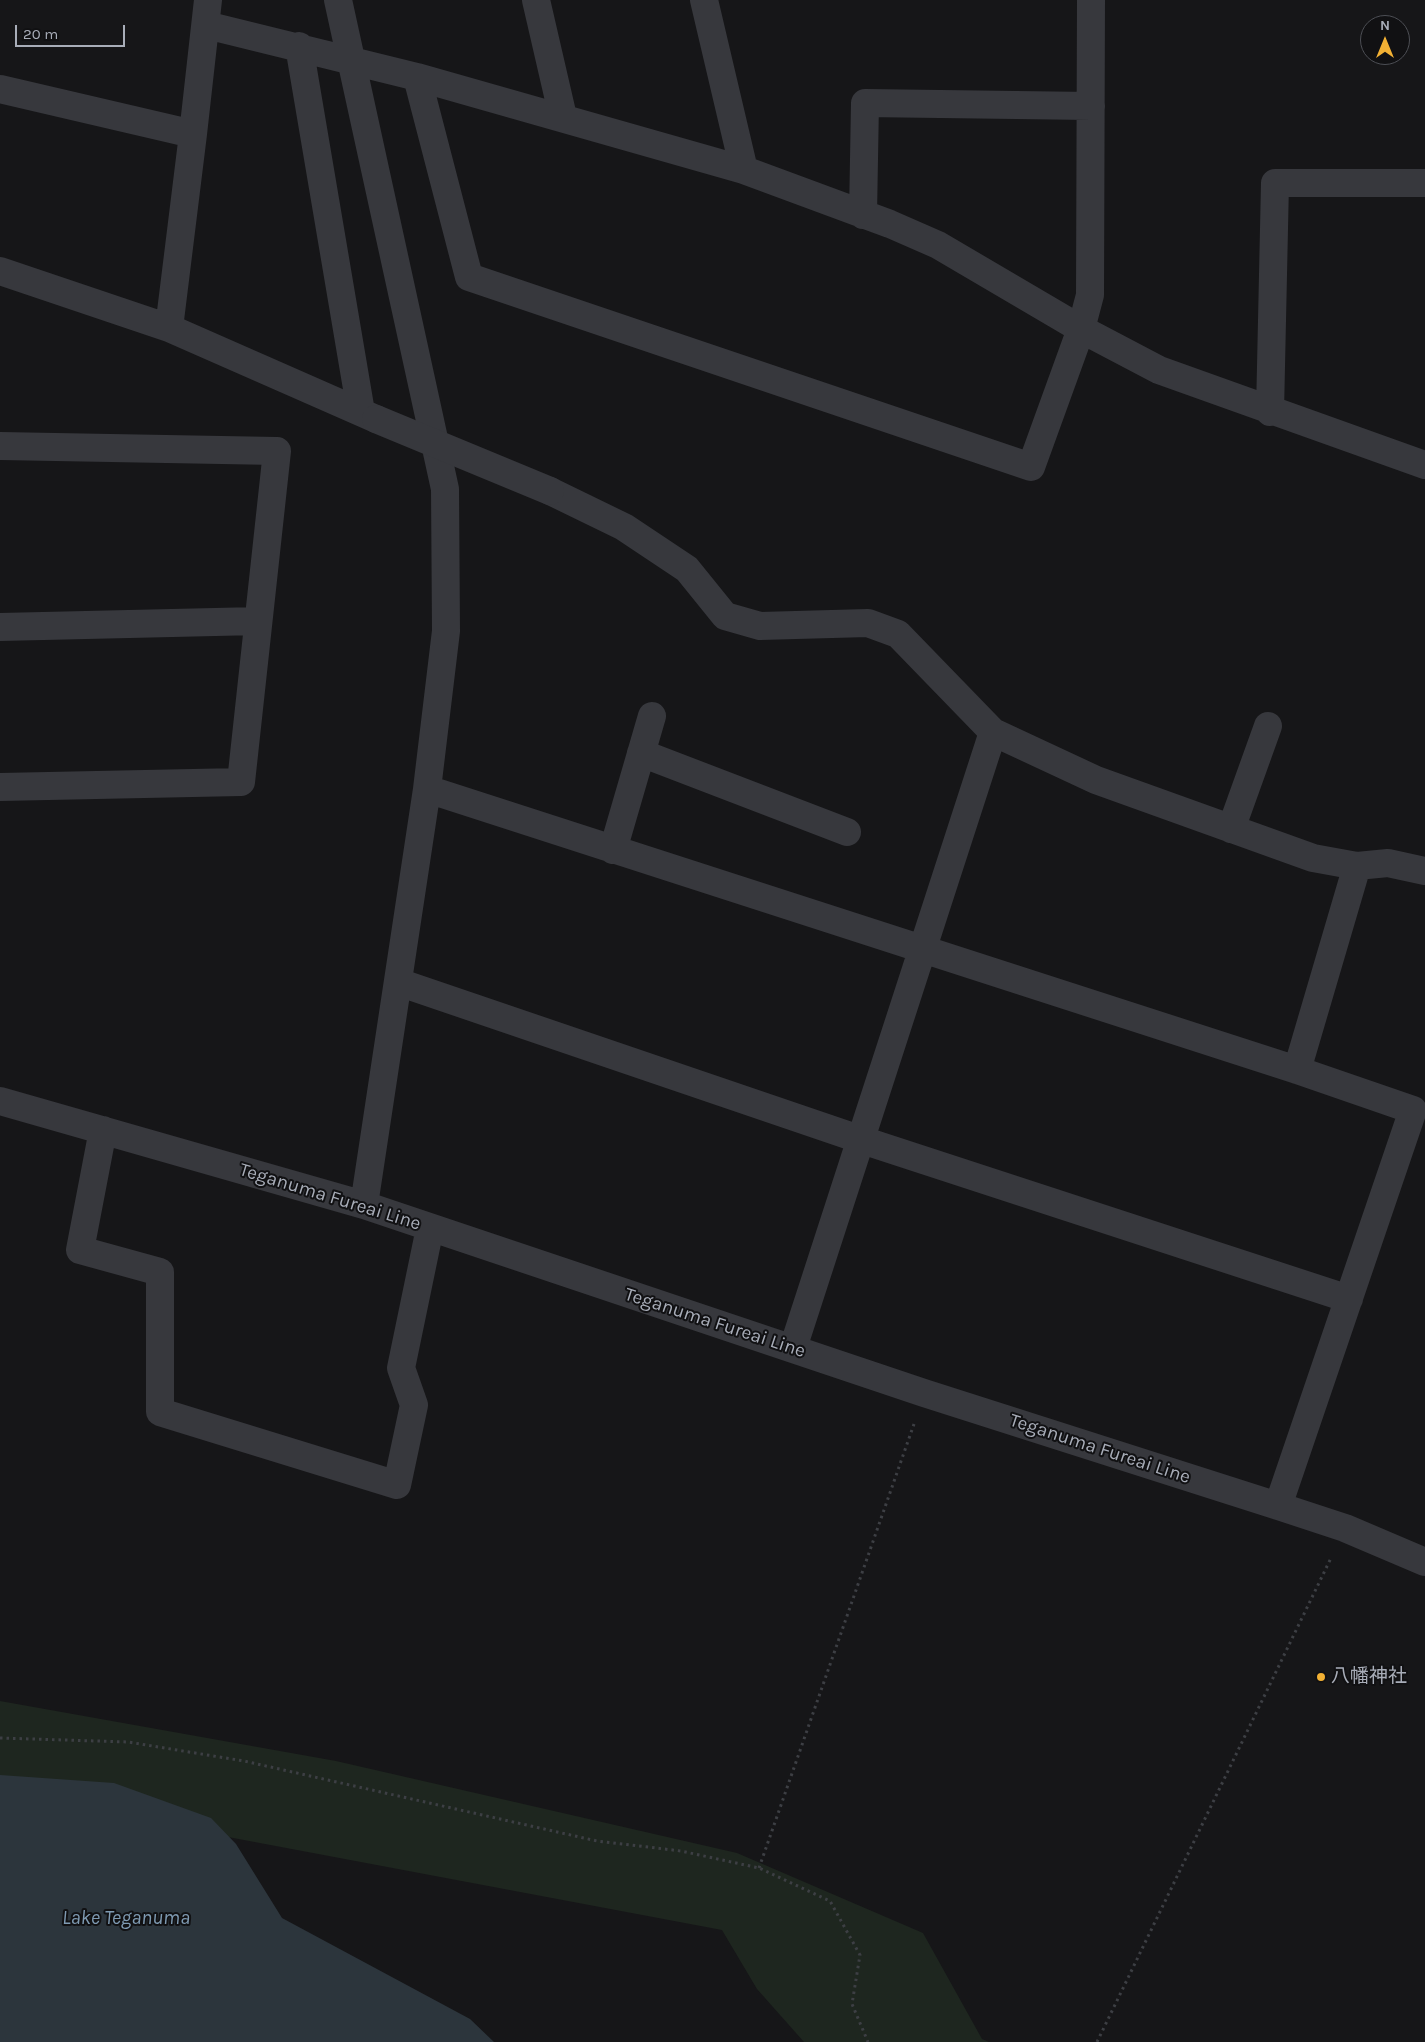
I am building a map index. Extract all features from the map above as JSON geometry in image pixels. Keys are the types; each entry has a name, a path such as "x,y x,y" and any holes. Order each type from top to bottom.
{"street":[{"path":"338,0 445,489 446,631 427,789 364,1205"},
{"path":"536,0 563,117"},
{"path":"704,0 744,170"},
{"path":"417,76 469,276 1031,467 1081,329 1090,295 1091,0"},
{"path":"169,328 207,12 299,46 417,76 744,170 890,224 938,245 1081,329 1159,370 1270,412 1425,465"},
{"path":"299,46 368,416"},
{"path":"0,89 193,134"},
{"path":"864,215 865,103 1091,106"},
{"path":"1270,412 1275,183 1425,183"},
{"path":"0,272 169,328 368,416 550,491 624,527 687,569 725,616 760,626 868,623 898,634 993,732 1096,780 1313,858 1358,866 1388,862 1425,871"},
{"path":"0,446 277,451 241,782 0,787"},
{"path":"0,627 258,621"},
{"path":"613,850 652,716"},
{"path":"1231,829 1268,726"},
{"path":"793,1348 993,732"},
{"path":"641,753 847,832"},
{"path":"427,789 1296,1070 1413,1110 1278,1506"},
{"path":"1296,1070 1358,866"},
{"path":"398,982 862,1140 1349,1299"},
{"name":"Teganuma Fureai Line","path":"0,1101 364,1205 924,1393 1346,1528 1425,1562"},
{"path":"103,1130 80,1250 160,1272 160,1412 397,1485 414,1405 401,1368 430,1228"}],"path":[{"path":"759,1868 924,1393"},
{"path":"1097,2042 1346,1528"},
{"path":"0,1738 128,1742 244,1761 597,1841 681,1851 759,1868 830,1901 860,1955 852,2004 868,2042"}],"shaded area":[{"path":"0,1701 336,1761 737,1853 923,1933 982,2039 989,2042 804,2042 757,1989 722,1930 58,1805 0,1804"}],"water":[{"name":"Lake Teganuma","path":"0,1775 114,1783 211,1818 236,1844 282,1918 470,2019 494,2042 0,2042"}],"place":[{"name":"八幡神社","path":"1321,1677"}]}
